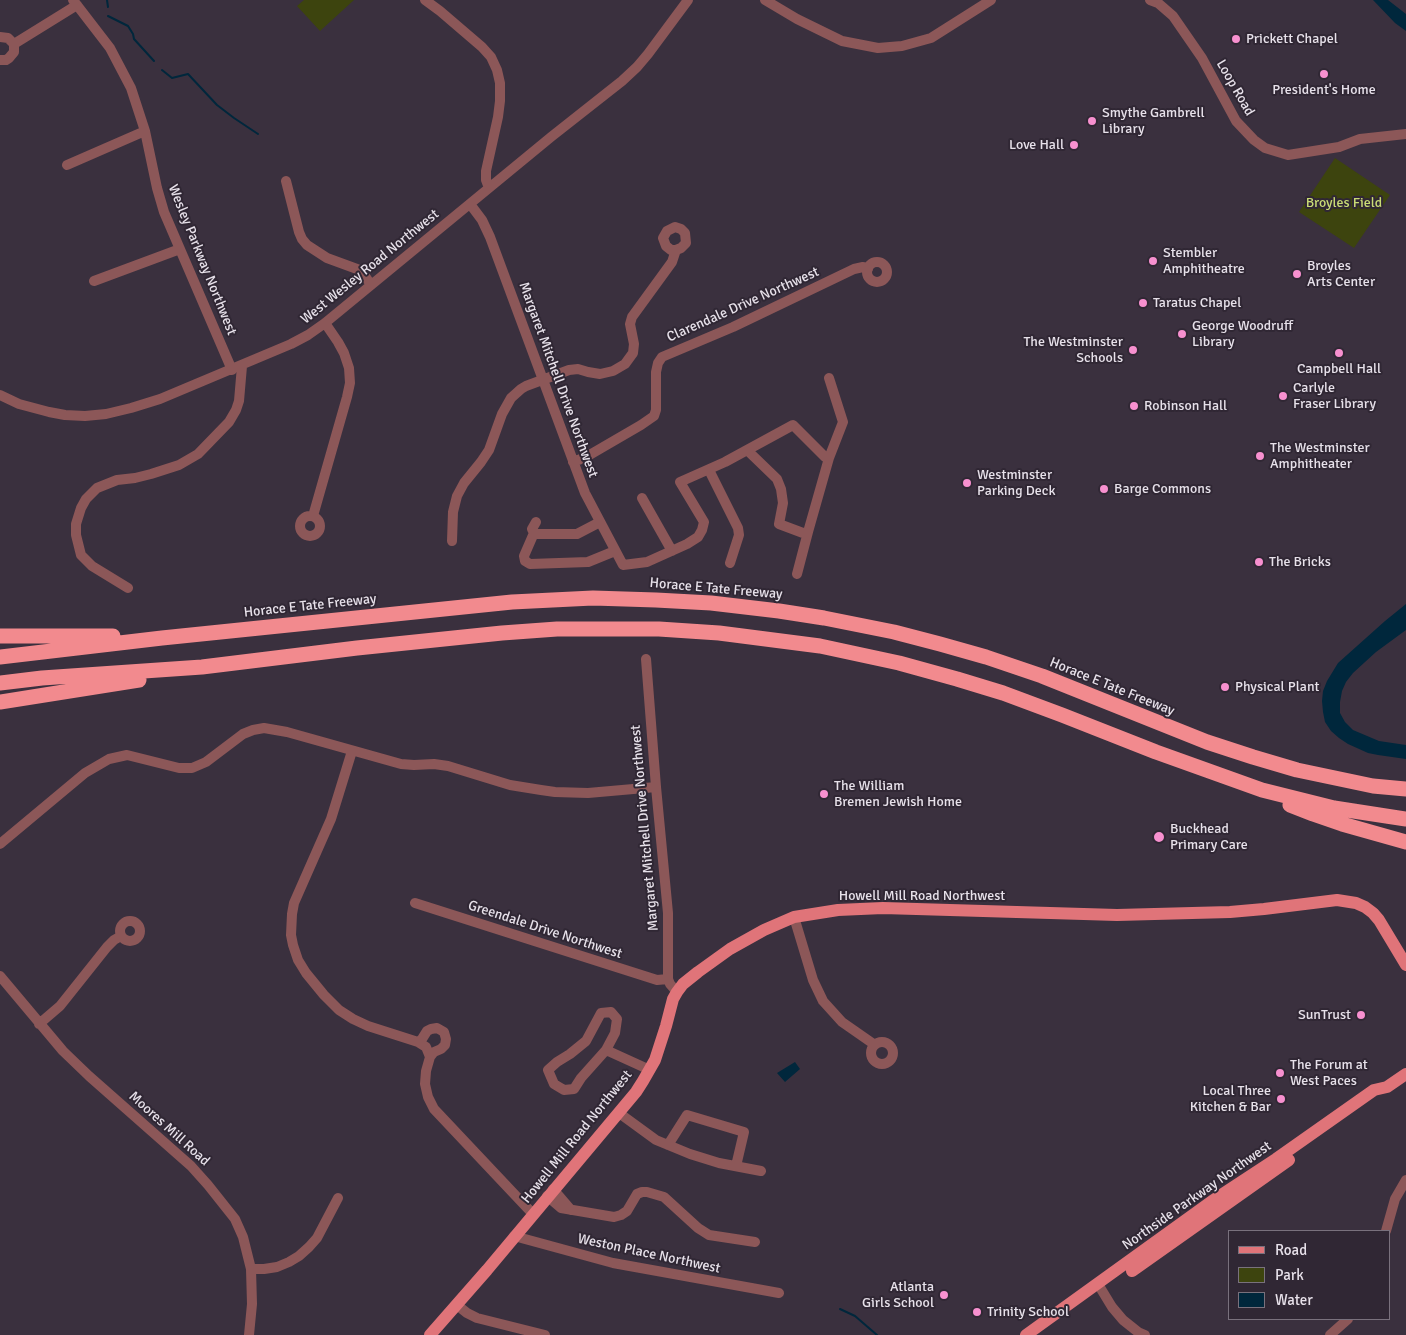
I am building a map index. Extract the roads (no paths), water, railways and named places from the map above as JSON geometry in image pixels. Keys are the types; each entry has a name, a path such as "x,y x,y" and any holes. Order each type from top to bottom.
{"highway":[{"name":"Horace E Tate Freeway","path":"0,657 162,638 537,600 593,598 711,603 779,610 877,628 940,644 1042,676 1207,742 1253,757 1297,770 1374,786 1406,789"},
{"path":"0,683 42,678 202,667 357,648 557,629 659,629 728,634 820,646 899,663 957,679 1037,705 1192,766 1262,790 1334,808 1406,819"},
{"path":"0,636 81,635 162,638"},
{"path":"0,702 153,678 202,667"},
{"path":"1262,790 1286,803 1313,814 1406,842"}],"main road":[{"name":"Howell Mill Road Northwest","path":"430,1335 636,1092 650,1070 658,1052 673,999 677,992 698,972 730,949 764,930 794,917 838,910 884,908 1117,915 1264,909 1337,900 1356,903 1373,913 1406,965"},
{"name":"Northside Parkway Northwest","path":"1040,1335 1212,1202 1374,1090 1387,1087 1406,1074"},
{"name":"Northside Parkway Northwest","path":"1026,1335 1100,1288"}],"street":[{"path":"425,0 482,47 491,57 497,70 500,83 500,100 486,171 486,180 489,188"},
{"name":"West Wesley Road Northwest","path":"0,394 19,404 48,412 85,416 106,414 160,399 242,366 308,335 622,81 638,66 688,0"},
{"path":"765,0 797,19 842,40 878,48 902,46 931,38 991,0"},
{"name":"Loop Road","path":"1150,0 1158,3 1173,16 1202,58 1236,121 1254,140 1265,148 1288,155 1338,147 1360,140 1406,134"},
{"path":"14,44 75,2"},
{"name":"Wesley Parkway Northwest","path":"75,2 110,48 122,68 137,102 146,131 164,212 232,370"},
{"path":"0,38 8,38 14,44 12,56 6,60 0,60"},
{"path":"67,165 146,131"},
{"path":"286,180 302,239 307,245 327,258 357,269 363,273 372,285"},
{"name":"Margaret Mitchell Drive Northwest","path":"470,204 482,220 490,237 585,493 623,564 647,562 672,551"},
{"path":"94,281 180,248"},
{"path":"452,541 453,512 457,496 488,450 505,406 520,389 570,370 578,369 600,374 613,371 625,364 633,353 634,344 630,324 632,317 672,262 676,250"},
{"name":"Clarendale Drive Northwest","path":"573,462 586,457 654,416 656,410 656,372 662,357 733,327 854,269 868,268"},
{"path":"313,516 350,383 349,368 344,353 325,323"},
{"path":"128,588 92,566 80,555 76,536 76,524 81,508 86,499 97,488 117,480 151,474 179,465 198,454 228,422 236,410 239,400 242,366"},
{"path":"797,574 829,458 843,422 829,378"},
{"path":"642,498 672,551 698,537 704,522 680,482 725,462 793,425 825,457 829,458"},
{"path":"747,450 777,479 783,503 779,524 808,532"},
{"path":"709,470 738,528 739,535 730,563"},
{"path":"600,522 578,534 542,534 535,528 524,556 524,561 530,564 588,562 616,551"},
{"name":"Margaret Mitchell Drive Northwest","path":"646,659 668,913 668,979"},
{"path":"0,844 85,772 108,759 127,756 179,768 192,768 206,762 242,734 264,728 287,732 401,764 448,766 510,785 555,792 588,793 656,787"},
{"path":"352,751 331,819 294,903 291,924 293,945 298,960 306,973 339,1010 368,1026 418,1042 426,1047 430,1057"},
{"name":"Greendale Drive Northwest","path":"415,903 657,980 668,979"},
{"path":"794,917 813,980 823,1001 842,1022 874,1045"},
{"path":"40,1024 60,1006 107,947 121,936"},
{"name":"Moores Mill Road","path":"0,976 80,1068 170,1146 230,1211 247,1247 251,1269 252,1304 249,1335"},
{"path":"668,979 677,992"},
{"path":"611,1012 617,1019 615,1033 606,1050 580,1078 574,1089 564,1090 554,1084 548,1070 586,1041 601,1013 611,1012"},
{"path":"418,1042 431,1029 437,1028 444,1032 445,1045 430,1057 426,1071 425,1084 428,1097 434,1109 533,1214"},
{"path":"606,1050 650,1070"},
{"path":"619,1113 656,1140 690,1154 719,1163 761,1171"},
{"path":"668,1145 687,1115 744,1132 736,1166"},
{"path":"1386,1230 1395,1199 1406,1180"},
{"path":"550,1193 571,1210 614,1217 626,1211 637,1194 647,1192 664,1197 698,1228 709,1235 755,1242"},
{"path":"251,1269 277,1266 300,1256 317,1238 338,1198"},
{"name":"Weston Place Northwest","path":"514,1236 613,1263 779,1293"},
{"path":"1100,1288 1123,1320 1145,1335"},
{"path":"457,1305 467,1314 477,1318 545,1335"},
{"path":"1330,1335 1347,1320"}],"water":[{"path":"1373,0 1388,0 1406,14 1406,31 1395,23"},
{"path":"1406,604 1406,630 1376,652 1353,673 1342,691 1340,713 1353,730 1379,741 1406,745 1406,759 1368,753 1339,738 1325,722 1322,701 1327,681 1338,663"},
{"path":"795,1062 800,1069 785,1082 777,1073"}],"waterway":[{"path":"107,0 108,7"},
{"path":"108,16 128,26 134,39 154,61"},
{"path":"162,70 172,78 188,74 217,105 258,134"},
{"path":"840,1309 855,1316 877,1335"}],"place":[{"name":"Prickett Chapel","path":"1236,39"},
{"name":"President's Home","path":"1324,74"},
{"name":"Smythe Gambrell Library","path":"1092,121"},
{"name":"Love Hall","path":"1074,145"},
{"name":"Stembler Amphitheatre","path":"1153,261"},
{"name":"Broyles Arts Center","path":"1297,274"},
{"name":"Taratus Chapel","path":"1143,303"},
{"name":"George Woodruff Library","path":"1182,334"},
{"name":"The Westminster Schools","path":"1133,350"},
{"name":"Campbell Hall","path":"1339,353"},
{"name":"Carlyle Fraser Library","path":"1283,396"},
{"name":"Robinson Hall","path":"1134,406"},
{"name":"The Westminster Amphitheater","path":"1260,456"},
{"name":"Westminster Parking Deck","path":"967,483"},
{"name":"Barge Commons","path":"1104,489"},
{"name":"The Bricks","path":"1259,562"},
{"name":"Physical Plant","path":"1225,687"},
{"name":"The William Bremen Jewish Home","path":"824,794"},
{"name":"Buckhead Primary Care","path":"1159,837"},
{"name":"SunTrust","path":"1361,1015"},
{"name":"The Forum at West Paces","path":"1280,1073"},
{"name":"Local Three Kitchen & Bar","path":"1281,1099"},
{"name":"Atlanta Girls School","path":"944,1295"},
{"name":"Trinity School","path":"977,1312"}],"park label":[{"name":"Broyles Field","path":"1344,203"}]}
